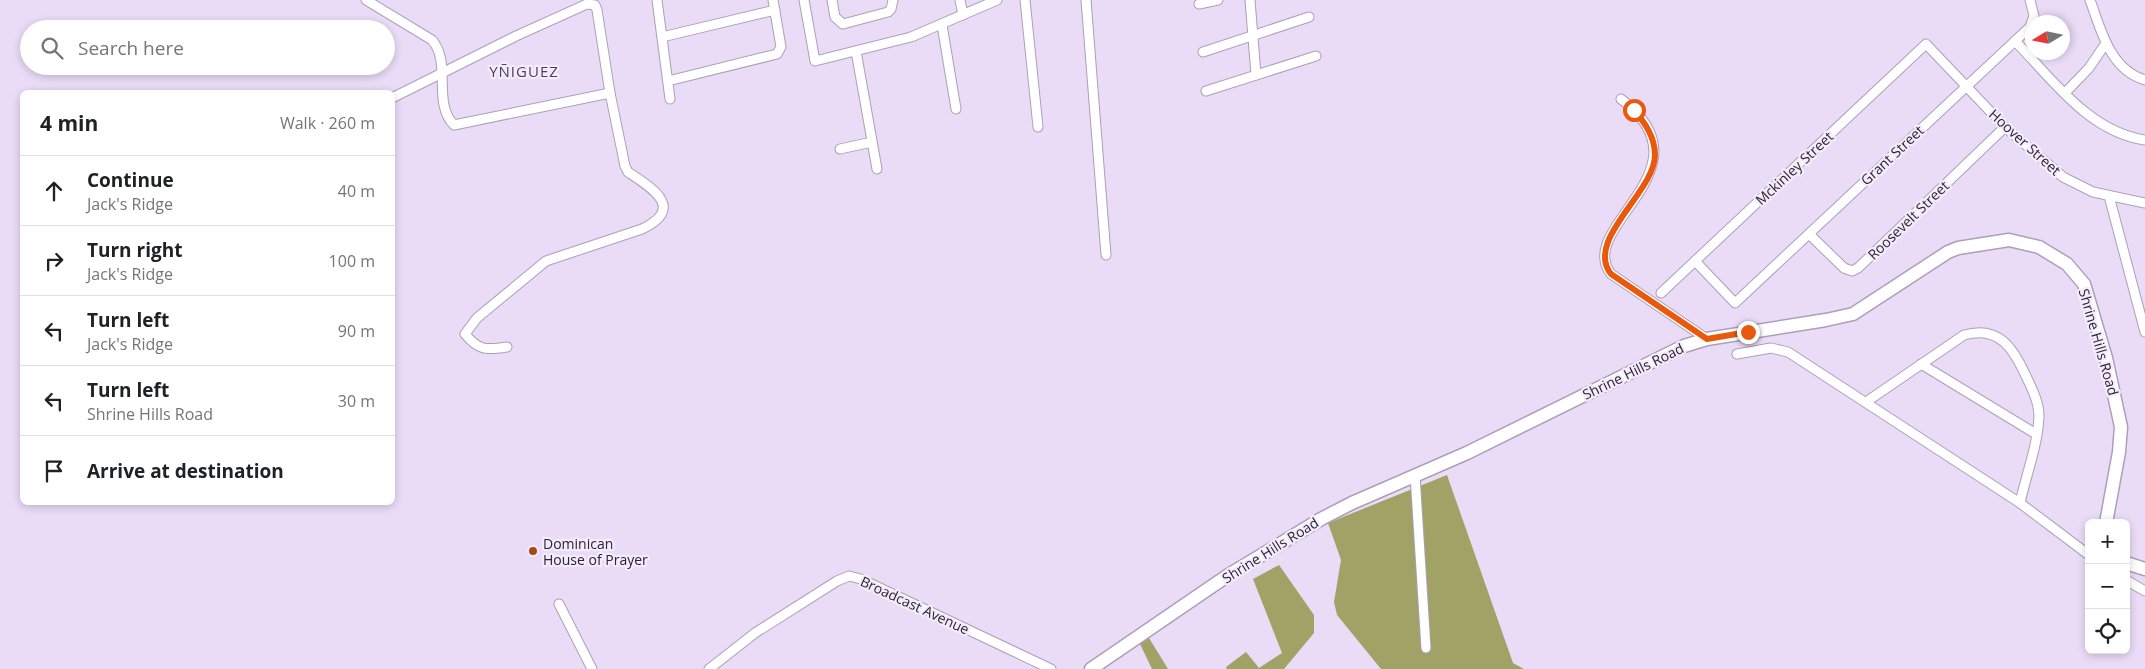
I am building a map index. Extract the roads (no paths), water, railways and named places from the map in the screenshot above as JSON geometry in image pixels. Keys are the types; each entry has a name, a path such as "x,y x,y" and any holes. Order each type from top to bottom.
{"street":[{"path":"366,0 432,40 441,57 446,112 451,122 458,126 610,93"},
{"path":"656,0 670,98"},
{"path":"668,81 773,56 780,52 773,0"},
{"path":"804,0 814,61 911,37 997,0"},
{"path":"832,0 835,17 843,24 888,12 894,0"},
{"path":"960,0 963,16"},
{"path":"1025,0 1038,127"},
{"path":"1086,0 1106,255"},
{"path":"1199,4 1218,0"},
{"path":"1250,0 1256,75"},
{"name":"Grant Street","path":"1695,261 1735,303 2015,41 2033,21 2034,11 2030,0"},
{"path":"2090,0 2106,43 2122,68 2131,75 2145,80"},
{"path":"395,96 591,2 595,5 625,166 628,172 660,194 663,212 654,223 642,229 546,261 477,318 465,334 472,343 486,350 506,347"},
{"path":"662,38 775,10"},
{"path":"1204,52 1309,17"},
{"path":"942,25 956,109"},
{"path":"2015,41 2080,108 2104,126 2127,136 2145,140"},
{"path":"2065,93 2088,68 2106,43"},
{"name":"Hoover Street","path":"1926,44 2005,127 2074,184 2109,196 2145,203"},
{"name":"Mckinley Street","path":"1661,293 1926,44"},
{"path":"856,51 877,169"},
{"path":"1206,92 1316,56"},
{"path":"1621,100 1634,110 1648,130 1655,156 1648,177 1606,244 1604,260 1606,268 1611,274 1707,339"},
{"name":"Roosevelt Street","path":"1809,234 1844,268 1852,271 1858,268 2005,127"},
{"path":"840,149 872,142"},
{"path":"2109,196 2144,327"},
{"name":"Shrine Hills Road","path":"1091,669 1227,576 1292,536 1352,503 1467,453 1684,346 1707,339 1853,314 1948,252 1958,248 2009,240 2038,247 2067,264 2084,284 2106,358 2121,427 2120,452 2107,519"},
{"path":"1866,402 1964,335 1982,332 1996,336 2008,344 2014,353 2035,395 2038,416 2036,434 2020,503"},
{"path":"1737,354 1771,348 1780,349 1866,402 2020,503 2085,552"},
{"path":"1921,364 2036,434"},
{"path":"1415,475 1426,648"},
{"path":"2129,564 2145,569"},
{"name":"Broadcast Avenue","path":"709,669 779,617 837,581 849,576 861,579 1051,669"},
{"path":"2130,582 2145,591"},
{"path":"559,604 592,669"}],"place":[{"name":"Dominican House of Prayer","path":"533,551"}],"district":[{"name":"YÑIGUEZ","path":"524,71"}]}
